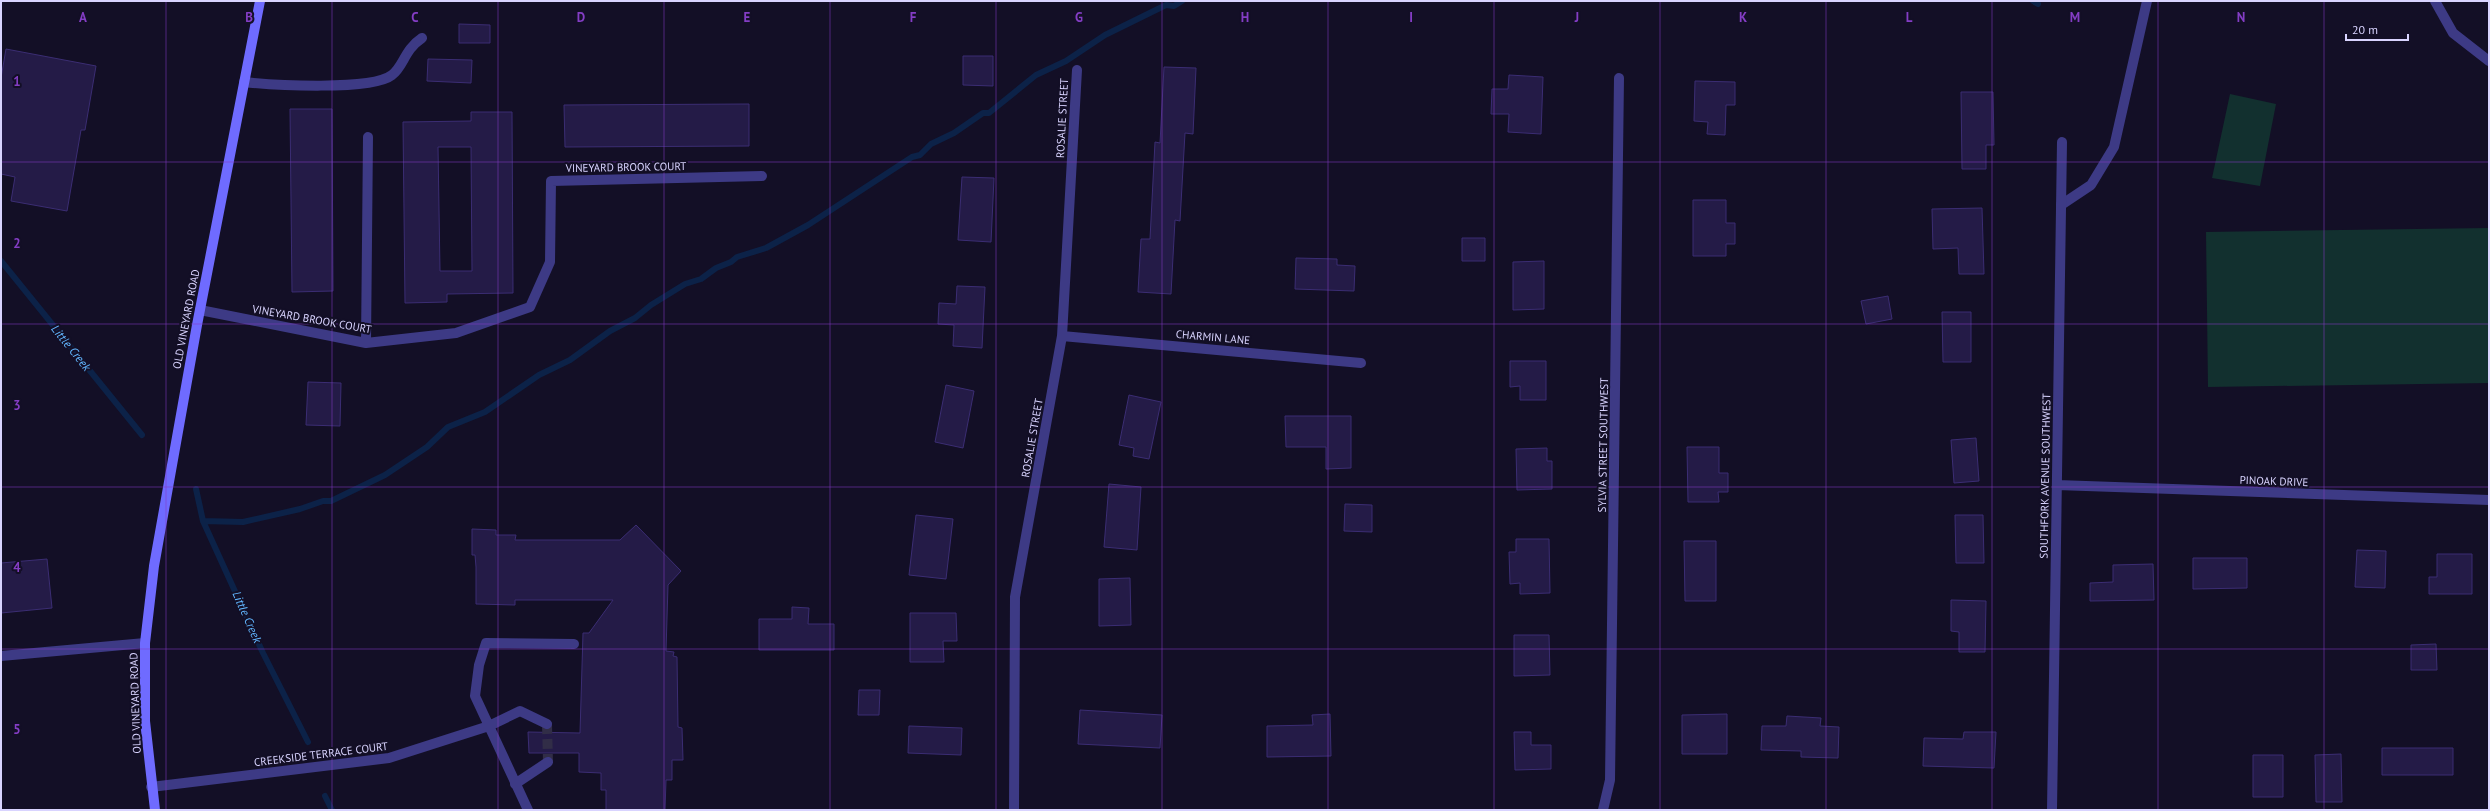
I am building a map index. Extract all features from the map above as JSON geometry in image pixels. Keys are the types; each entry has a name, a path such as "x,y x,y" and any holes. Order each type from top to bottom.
{"street":[{"name":"OLD VINEYARD ROAD","path":"154,810 145,721 145,643 164,503 260,1"},
{"path":"2061,205 2091,185 2114,147 2147,1"},
{"path":"2435,1 2453,33 2489,61"},
{"path":"244,82 270,85 355,84 381,81 393,75 411,45 422,38"},
{"name":"ROSALIE STREET","path":"1014,810 1015,597 1062,336 1077,70"},
{"name":"SYLVIA STREET SOUTHWEST","path":"1603,810 1610,780 1619,78"},
{"path":"366,343 368,137"},
{"name":"SOUTHFORK AVENUE SOUTHWEST","path":"2052,810 2062,142"},
{"name":"VINEYARD BROOK COURT","path":"200,310 366,343 456,333 530,307 550,262 551,181 762,176"},
{"name":"CHARMIN LANE","path":"1062,336 1361,363"},
{"name":"PINOAK DRIVE","path":"2057,485 2489,500"},
{"name":"OLD VINEYARD ROAD","path":"1,656 145,643"},
{"path":"528,810 475,696 479,665 486,643 574,644"},
{"name":"CREEKSIDE TERRACE COURT","path":"151,787 389,758 489,726 520,711 547,724"},
{"path":"515,784 548,762"}],"green space":[{"path":"2230,94 2276,104 2260,186 2212,178"},
{"path":"2489,228 2489,383 2208,387 2206,232"}],"building":[{"path":"459,24 490,25 490,43 459,43"},
{"path":"6,49 96,66 85,130 81,130 67,211 11,201 15,177 1,174 1,78"},
{"path":"963,56 993,56 993,86 963,85"},
{"path":"428,59 472,60 471,83 427,81"},
{"path":"1164,67 1196,68 1193,134 1185,133 1180,221 1175,220 1171,294 1138,292 1141,239 1150,239 1155,142 1160,143"},
{"path":"1509,75 1543,77 1541,134 1508,132 1509,114 1491,114 1492,89 1508,89"},
{"path":"1695,81 1735,82 1735,105 1726,105 1725,135 1707,134 1708,122 1694,121"},
{"path":"1961,92 1993,92 1994,145 1986,145 1986,169 1962,169"},
{"path":"749,104 749,146 565,147 564,105"},
{"path":"290,109 332,109 333,291 292,292"},
{"path":"471,112 512,112 513,293 447,294 447,302 405,303 403,122 471,121","holes":["438,147 471,147 472,271 440,271"]},
{"path":"962,177 994,178 991,242 958,240"},
{"path":"1693,200 1726,200 1726,223 1735,223 1735,244 1726,244 1726,256 1693,256"},
{"path":"1982,208 1984,274 1959,274 1958,248 1933,249 1932,209"},
{"path":"1462,238 1485,238 1485,261 1462,261"},
{"path":"1296,258 1337,259 1337,265 1355,266 1354,291 1295,289"},
{"path":"1544,261 1544,309 1513,310 1513,262"},
{"path":"957,286 985,287 982,348 953,346 954,325 938,324 939,303 956,304"},
{"path":"1888,296 1892,319 1866,324 1861,301"},
{"path":"1942,312 1971,312 1971,362 1943,362"},
{"path":"1510,361 1546,361 1546,400 1520,400 1520,386 1510,387"},
{"path":"308,382 341,383 340,426 306,425"},
{"path":"946,385 974,391 963,448 935,442"},
{"path":"1129,395 1161,402 1149,459 1133,456 1134,448 1119,445"},
{"path":"1285,416 1351,416 1351,468 1326,469 1326,447 1286,447"},
{"path":"1976,438 1979,481 1954,483 1951,440"},
{"path":"1687,447 1719,447 1719,473 1728,473 1728,492 1718,492 1719,502 1688,502"},
{"path":"1547,448 1547,461 1552,461 1552,489 1517,490 1516,449"},
{"path":"1109,484 1141,487 1137,550 1104,547"},
{"path":"1345,504 1372,505 1372,532 1344,531"},
{"path":"916,515 953,519 946,579 909,575"},
{"path":"1955,515 1983,515 1984,563 1956,563"},
{"path":"636,525 681,571 668,585 666,651 674,652 673,656 677,657 678,727 682,728 683,760 672,760 672,780 666,780 665,810 606,810 606,790 601,790 601,773 579,772 579,753 529,753 528,732 580,733 583,633 589,633 613,600 515,600 515,605 476,604 476,567 475,555 472,555 472,529 496,530 496,535 516,535 515,540 620,540"},
{"path":"1516,539 1549,539 1550,593 1520,594 1520,583 1510,584 1509,552 1516,552"},
{"path":"1684,541 1716,541 1716,601 1685,601"},
{"path":"2357,550 2386,551 2385,588 2355,587"},
{"path":"2437,554 2472,554 2472,594 2429,594 2429,577 2437,577"},
{"path":"2193,558 2247,558 2247,588 2193,589"},
{"path":"47,559 52,608 1,613 1,563"},
{"path":"2153,564 2154,600 2090,601 2090,583 2113,582 2113,565"},
{"path":"1130,578 1131,625 1099,626 1099,579"},
{"path":"1951,600 1986,601 1985,652 1959,652 1959,632 1951,631"},
{"path":"792,607 809,608 808,624 834,624 834,650 759,650 759,619 792,619"},
{"path":"910,613 956,613 957,641 943,641 944,662 910,662"},
{"path":"1514,635 1549,635 1550,675 1514,676"},
{"path":"2436,644 2437,670 2411,670 2411,645"},
{"path":"859,690 880,690 879,715 858,715"},
{"path":"1080,710 1162,715 1160,748 1078,744"},
{"path":"1330,714 1331,756 1267,757 1267,726 1313,725 1312,715"},
{"path":"1727,714 1727,754 1682,754 1682,715"},
{"path":"1787,716 1821,718 1820,726 1839,727 1838,758 1801,757 1801,751 1761,750 1762,726 1786,726"},
{"path":"909,726 962,728 961,755 908,753"},
{"path":"1514,732 1531,732 1531,745 1551,745 1551,769 1515,770"},
{"path":"1964,732 1996,732 1994,768 1923,766 1924,738 1963,739"},
{"path":"2382,748 2453,748 2453,775 2382,775"},
{"path":"2341,754 2342,802 2316,802 2315,755"},
{"path":"2253,755 2283,755 2283,797 2253,797"}],"waterway":[{"path":"203,521 243,522 300,509 323,501 331,501 385,475 427,447 448,427 485,412 539,375 570,360 610,331 635,318 651,305 685,284 701,279 716,268 731,262 737,257 766,248 808,225 912,157 920,155 931,144 954,133 983,113 989,113 1036,75 1066,61 1105,35 1166,5 1174,6 1182,1"},
{"path":"2033,1 2038,4"},
{"name":"Little Creek","path":"1,261 142,435"},
{"name":"Little Creek","path":"196,489 203,521 263,653 308,742"},
{"name":"Little Creek","path":"325,796 332,810"}],"tunnel":[{"path":"547,724 548,762"}]}
